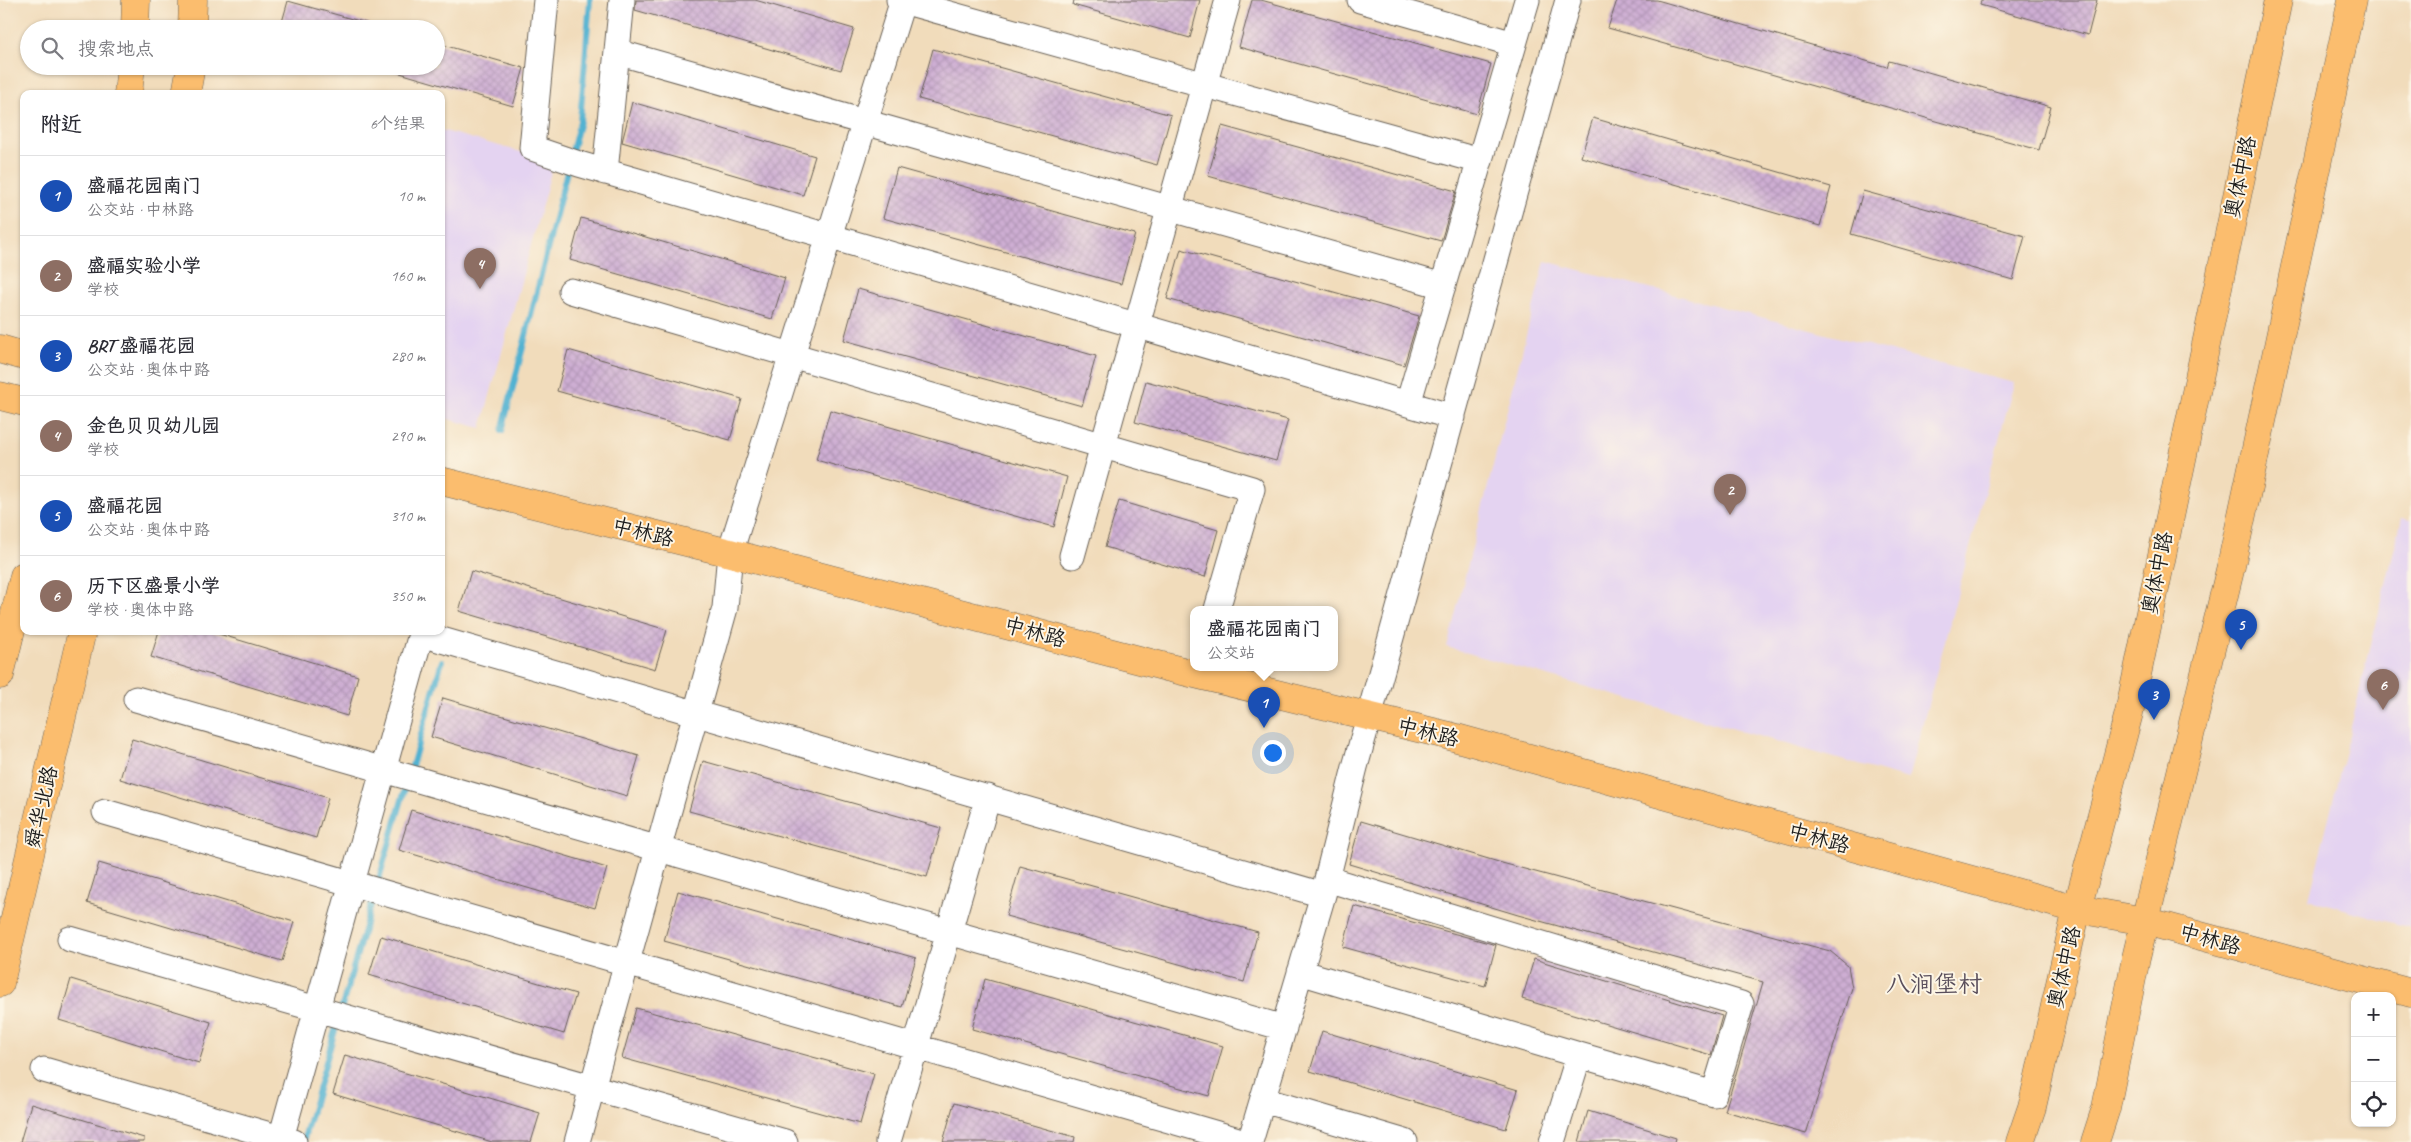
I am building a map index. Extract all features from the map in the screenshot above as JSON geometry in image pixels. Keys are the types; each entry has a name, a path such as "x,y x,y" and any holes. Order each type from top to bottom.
{"main road":[{"path":"135,20 136,0"},
{"path":"192,20 193,0"},
{"name":"奥体中路","path":"2020,1142 2032,1106 2077,909 2129,713 2278,0"},
{"path":"2095,1142 2106,1108 2145,920 2231,566 2352,0"},
{"path":"128,90 130,75"},
{"path":"187,90 189,75"},
{"path":"0,350 20,355"},
{"path":"0,396 20,401"},
{"name":"中林路","path":"445,482 1190,668"},
{"path":"0,675 20,592"},
{"name":"舜华北路","path":"0,983 81,635"},
{"name":"中林路","path":"1204,671 1370,718 1446,735 2077,909 2145,920 2411,993"}],"street":[{"path":"546,0 532,148 605,172 1453,417"},
{"path":"605,172 622,0"},
{"path":"577,1142 725,608 730,553 902,0 1480,160"},
{"path":"1072,556 1228,0"},
{"path":"1360,0 1514,44"},
{"path":"1408,404 1527,0"},
{"path":"1250,1142 1325,887 1568,0"},
{"path":"616,52 1443,286"},
{"path":"571,291 1252,489 1218,606"},
{"path":"44,1070 287,1141 332,1013 400,774 421,635"},
{"path":"425,635 988,798 1325,887 1741,1004 1714,1094 1300,972"},
{"path":"136,699 1284,1028"},
{"path":"888,1142 988,798"},
{"path":"105,812 1245,1142"},
{"path":"70,939 785,1142"},
{"path":"1552,1142 1579,1055"},
{"path":"1263,1100 1405,1142"}],"shaded area":[{"path":"445,131 554,161 481,428 445,418"},
{"path":"1545,261 2014,383 1908,779 1447,647"},
{"path":"2402,518 2411,520 2411,928 2309,899"}],"building":[{"path":"636,0 755,0 854,29 841,70 635,10"},
{"path":"1074,0 1200,0 1190,38 1073,5"},
{"path":"1252,0 1261,0 1491,64 1477,114 1239,47"},
{"path":"1617,0 1657,0 1887,67 1889,61 2051,107 2039,150 1608,28"},
{"path":"1981,0 2097,0 2088,35 1980,5"},
{"path":"288,1 356,20 283,20"},
{"path":"445,46 524,68 513,106 407,75 445,75"},
{"path":"933,49 1171,115 1157,165 919,99"},
{"path":"632,102 815,156 803,195 622,142"},
{"path":"1593,118 1831,187 1820,226 1581,157"},
{"path":"1222,126 1456,191 1441,241 1208,176"},
{"path":"897,168 1135,234 1121,284 883,218"},
{"path":"1863,191 2025,236 2013,280 1851,234"},
{"path":"581,218 785,278 772,319 570,260"},
{"path":"1181,249 1419,316 1404,365 1167,299"},
{"path":"858,289 1096,356 1082,406 844,340"},
{"path":"568,350 742,399 730,440 557,391"},
{"path":"1146,381 1288,420 1276,461 1135,422"},
{"path":"830,410 1067,477 1054,527 816,460"},
{"path":"1119,501 1218,530 1205,577 1105,547"},
{"path":"471,571 667,630 655,669 459,611"},
{"path":"158,635 222,635 358,676 347,716 151,657"},
{"path":"443,698 639,756 627,796 431,737"},
{"path":"132,739 328,798 316,838 120,779"},
{"path":"703,761 941,828 927,877 689,811"},
{"path":"411,810 607,868 595,908 399,850"},
{"path":"1361,821 1502,863 1830,951 1848,966 1852,988 1806,1134 1725,1111 1763,982 1518,915 1349,864"},
{"path":"99,863 294,922 282,961 87,903"},
{"path":"1020,866 1258,932 1244,982 1006,916"},
{"path":"678,891 916,958 902,1007 664,941"},
{"path":"1354,906 1496,945 1485,986 1343,947"},
{"path":"381,936 576,994 564,1034 369,975"},
{"path":"1534,959 1722,1016 1711,1055 1522,999"},
{"path":"71,979 211,1022 199,1063 59,1020"},
{"path":"985,979 1223,1046 1209,1096 972,1029"},
{"path":"636,1008 874,1074 860,1124 622,1058"},
{"path":"1322,1031 1518,1090 1506,1129 1310,1071"},
{"path":"345,1055 540,1113 531,1142 492,1142 333,1094"},
{"path":"954,1103 1075,1137 1074,1142 943,1142"},
{"path":"31,1104 144,1138 144,1142 20,1142"},
{"path":"1588,1111 1676,1138 1675,1142 1579,1142"}],"waterway":[{"path":"571,155 580,121 590,0"},
{"path":"502,431 568,167"},
{"path":"410,773 442,661"},
{"path":"377,886 407,782"},
{"path":"341,1010 374,895"},
{"path":"303,1142 338,1020"}],"place":[{"name":"金色贝贝幼儿园","path":"480,289"},
{"name":"盛福实验小学","path":"1730,515"},
{"name":"盛福花园","path":"2241,650"},
{"name":"历下区盛景小学","path":"2383,710"},
{"name":"BRT 盛福花园","path":"2154,720"},
{"name":"盛福花园南门","path":"1264,728"}],"district":[{"name":"八涧堡村","path":"1934,984"}]}
